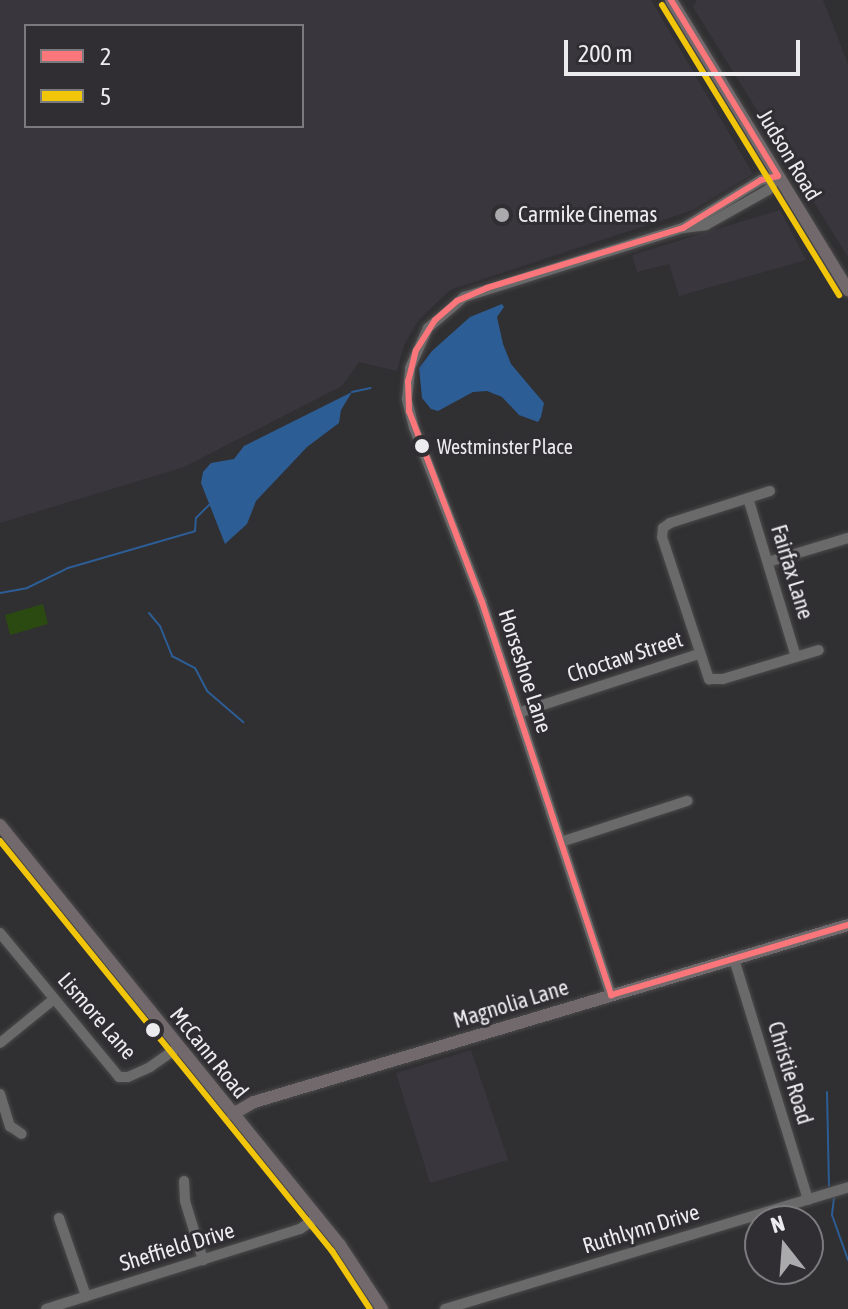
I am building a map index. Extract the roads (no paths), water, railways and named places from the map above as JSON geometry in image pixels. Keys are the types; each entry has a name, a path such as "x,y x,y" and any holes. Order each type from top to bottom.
{"main road":[{"name":"Judson Road","path":"671,0 848,290"},
{"name":"McCann Road","path":"0,825 318,1217 382,1309"},
{"name":"Magnolia Lane","path":"233,1114 254,1102 848,925"}],"street":[{"name":"Horseshoe Lane","path":"611,995 463,549 412,423 407,393 411,361 428,328 464,297 683,228 695,229 736,211 768,190 778,176"},
{"path":"770,491 663,528 662,537 706,676 713,680 819,650"},
{"name":"Fairfax Lane","path":"748,498 796,657"},
{"path":"768,562 848,538"},
{"name":"Choctaw Street","path":"518,713 699,654"},
{"path":"561,842 687,801"},
{"name":"Lismore Lane","path":"0,933 119,1077 128,1077 150,1067 179,1047"},
{"name":"Christie Road","path":"734,959 808,1200"},
{"path":"0,1043 54,999"},
{"path":"0,1094 10,1126 22,1134"},
{"path":"184,1181 185,1201 203,1260"},
{"name":"Ruthlynn Drive","path":"445,1309 848,1187"},
{"name":"Sheffield Drive","path":"46,1309 300,1229 318,1217"},
{"path":"59,1218 86,1296"}],"water":[{"path":"502,304 504,307 497,317 511,364 544,403 538,422 519,415 502,397 487,391 473,392 438,411 431,409 422,398 419,368 432,351 470,317"},
{"path":"352,392 341,410 339,423 307,447 256,501 247,524 225,544 201,483 203,472 211,463 234,459 244,446"}],"waterway":[{"path":"352,392 371,388"},
{"path":"0,593 27,588 68,568 195,531 196,518 210,504"},
{"path":"149,613 160,626 172,656 195,668 207,691 243,722"},
{"path":"827,1092 829,1186"},
{"path":"834,1198 832,1215 848,1260"}],"place":[{"name":"Carmike Cinemas","path":"502,215"},
{"name":"Westminster Place","path":"422,446"}]}
